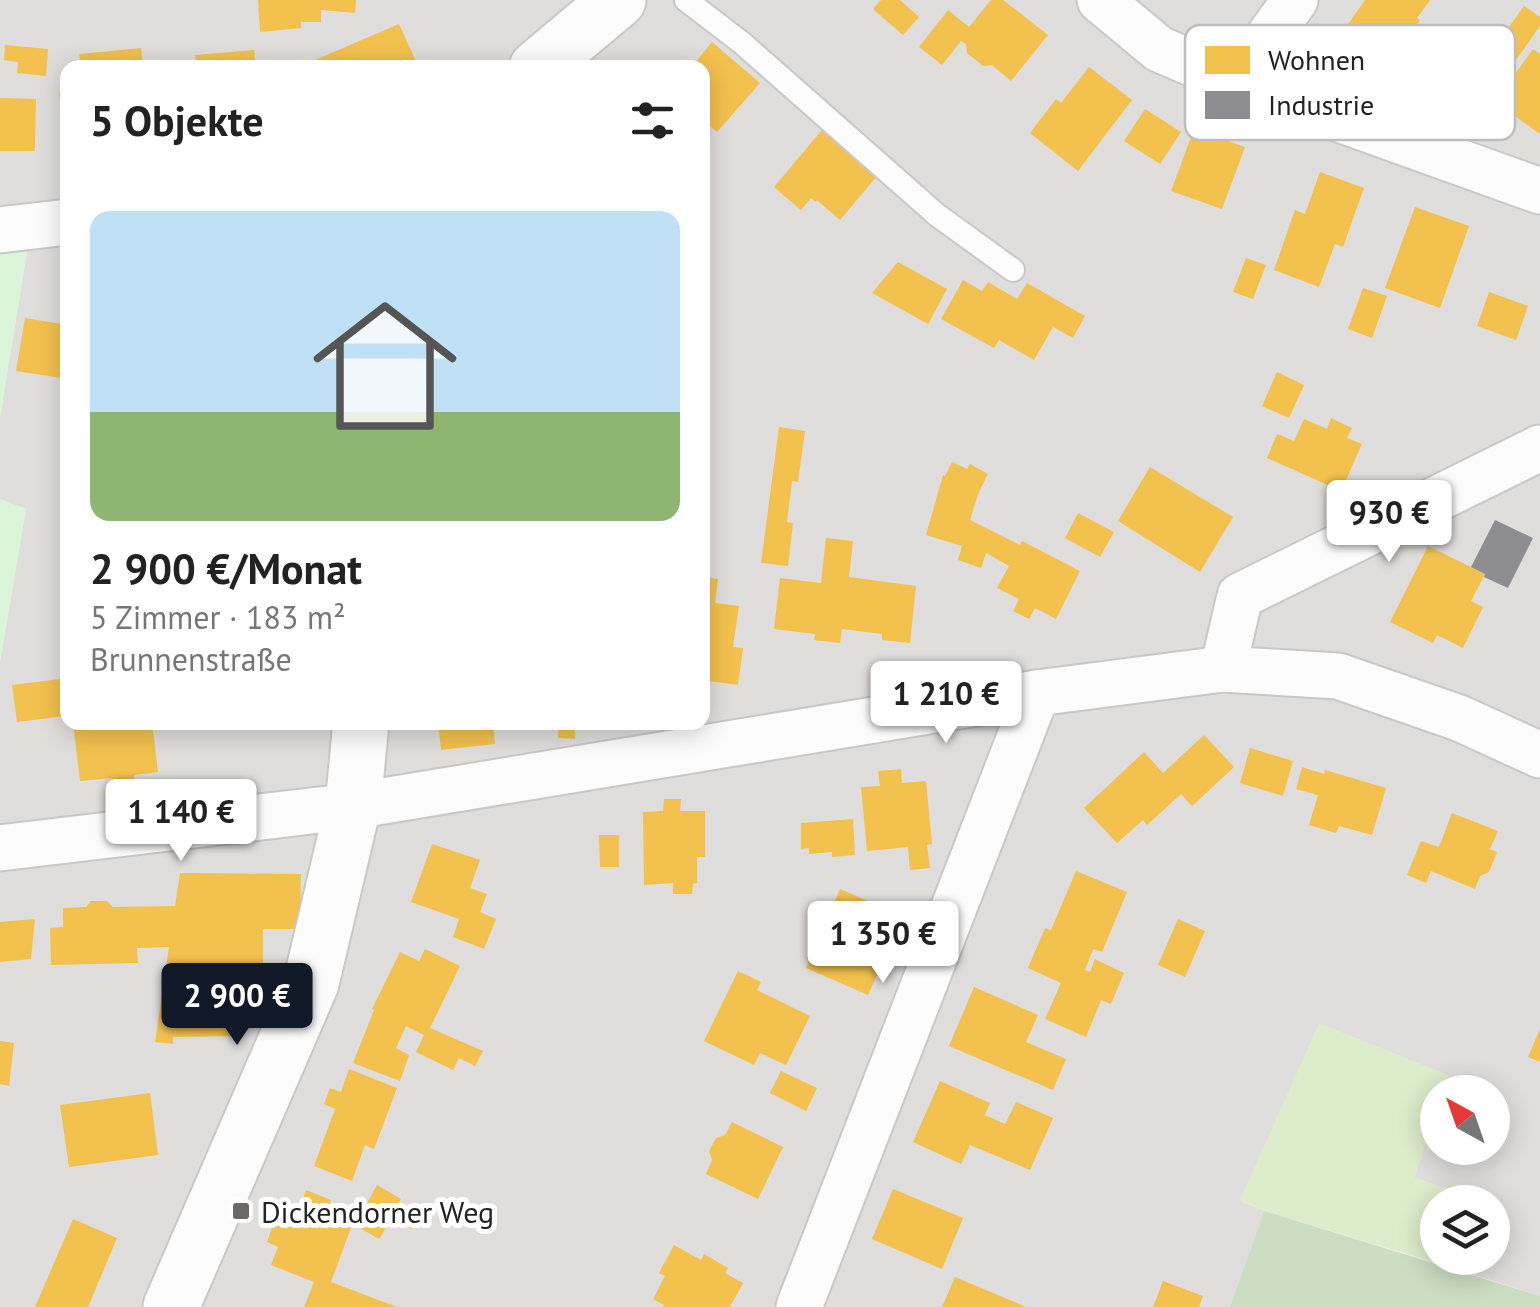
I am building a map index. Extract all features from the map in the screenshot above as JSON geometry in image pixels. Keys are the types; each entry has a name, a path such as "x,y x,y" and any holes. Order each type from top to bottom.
{"street":[{"path":"547,60 618,0"},
{"path":"1100,0 1159,49 1185,60"},
{"path":"1277,25 1295,0"},
{"path":"1398,140 1540,191"},
{"path":"0,230 60,223"},
{"path":"1223,669 1240,596 1540,448"},
{"path":"0,848 353,806 1037,693 1223,669 1338,676 1460,718 1540,755"},
{"path":"800,1307 1037,693"},
{"path":"171,1307 310,983 353,806 360,730"}],"lane":[{"path":"686,0 742,43 936,216 1013,270"}],"shaded area":[{"path":"0,0 1540,0 1540,1296 1475,1275 1510,1275 1510,1185 1435,1185 1414,1178 1420,1160 1420,1165 1510,1165 1510,1075 1420,1075 1420,1092 1241,1201 1264,1211 1230,1307 0,1307 0,662 26,509 0,499 0,417 27,252 0,253"}],"green space":[{"path":"27,251 0,417 0,253"},
{"path":"0,499 26,509 0,662"},
{"path":"1319,1023 1448,1075 1420,1075 1420,1159 1414,1177 1435,1185 1420,1185 1420,1258 1264,1211 1240,1200"},
{"path":"1264,1211 1420,1259 1420,1275 1472,1275 1540,1296 1540,1307 1230,1307"}],"building: Wohnen":[{"path":"258,0 356,0 355,13 321,10 321,22 301,22 301,28 260,32"},
{"path":"881,0 900,0 919,17 903,35 873,9"},
{"path":"991,0 1003,0 1048,35 1011,81 992,65 983,66 967,53 966,44 961,41 942,65 919,47 948,10 969,27"},
{"path":"1365,0 1430,0 1417,25 1348,25"},
{"path":"1524,6 1540,17 1540,26 1515,62 1515,25 1510,25"},
{"path":"399,24 415,60 315,60"},
{"path":"712,42 760,83 717,132 710,126 710,60 697,60"},
{"path":"5,45 48,49 46,76 17,73 18,62 4,60"},
{"path":"141,48 142,60 80,60 79,54"},
{"path":"1533,49 1540,54 1540,134 1515,116 1515,74"},
{"path":"254,50 255,60 195,60 195,55"},
{"path":"1089,67 1132,100 1078,171 1030,133 1056,99 1061,103"},
{"path":"0,98 36,99 35,151 0,151"},
{"path":"1145,109 1181,132 1160,164 1124,141"},
{"path":"822,130 877,176 840,220 811,198 801,210 774,187"},
{"path":"1190,140 1225,140 1245,147 1222,209 1171,191"},
{"path":"1320,172 1364,188 1343,247 1335,244 1319,287 1274,270 1295,210 1305,214"},
{"path":"1415,207 1469,226 1440,308 1385,288"},
{"path":"1246,258 1266,265 1253,299 1233,292"},
{"path":"898,262 947,289 928,324 872,293"},
{"path":"963,280 982,291 988,282 1017,299 1027,283 1085,316 1073,338 1053,327 1034,360 999,340 994,348 941,319"},
{"path":"1363,288 1387,296 1372,338 1348,329"},
{"path":"1489,292 1528,306 1516,340 1477,326"},
{"path":"25,318 60,324 60,378 16,371"},
{"path":"1277,372 1304,385 1289,418 1262,406"},
{"path":"1331,418 1352,428 1347,438 1362,444 1341,491 1267,458 1277,434 1294,441 1304,419 1327,429"},
{"path":"779,427 805,431 798,482 792,481 787,522 793,523 788,566 761,563"},
{"path":"952,462 967,469 970,464 988,474 970,520 1080,571 1056,619 1035,608 1029,619 1013,611 1019,599 997,588 1009,566 986,553 981,568 958,560 962,546 926,535 943,475"},
{"path":"1150,467 1233,517 1200,572 1118,521"},
{"path":"1078,513 1114,532 1100,557 1065,538"},
{"path":"826,538 853,541 849,577 916,586 910,643 882,640 882,634 842,629 840,643 814,640 815,634 774,629 780,578 821,583"},
{"path":"1428,546 1485,574 1471,601 1483,607 1463,648 1437,635 1433,643 1390,622"},
{"path":"710,578 718,579 715,603 739,606 733,647 743,648 738,685 710,681"},
{"path":"60,679 60,717 17,722 12,685"},
{"path":"74,730 153,730 158,772 134,775 134,781 112,784 112,778 80,781"},
{"path":"439,730 494,730 495,744 441,750"},
{"path":"558,730 575,730 575,739 558,738"},
{"path":"1204,735 1234,767 1192,806 1181,794 1147,825 1143,820 1117,843 1084,808 1144,752 1163,773"},
{"path":"1250,748 1293,761 1283,796 1240,783"},
{"path":"1302,767 1386,788 1372,835 1339,826 1336,833 1309,825 1318,795 1296,789"},
{"path":"901,769 902,783 926,781 932,844 927,845 930,868 910,870 908,847 867,851 861,787 880,786 878,771"},
{"path":"664,799 681,799 680,811 705,811 705,857 697,857 697,883 693,884 692,894 673,894 673,883 644,885 643,812 663,811"},
{"path":"1452,813 1498,831 1490,849 1497,852 1489,872 1480,876 1475,889 1431,871 1426,883 1407,875 1421,841 1439,847"},
{"path":"853,819 855,855 832,857 832,852 809,854 809,848 801,849 801,823"},
{"path":"599,835 619,835 619,867 600,867"},
{"path":"432,844 480,860 470,888 487,894 480,912 496,919 484,949 453,937 459,919 411,902"},
{"path":"1076,871 1127,892 1102,952 1093,949 1085,970 1090,972 1095,959 1124,973 1111,1004 1101,1000 1086,1037 1045,1019 1061,983 1028,968 1045,928 1051,930"},
{"path":"180,873 301,874 300,929 263,929 263,979 237,979 237,1036 173,1037 173,1044 155,1042 169,947 137,948 138,963 51,965 50,928 63,927 63,908 86,907 91,901 107,901 113,907 175,906"},
{"path":"840,889 903,916 868,995 806,968"},
{"path":"35,919 31,959 0,962 0,922"},
{"path":"1178,919 1205,931 1185,977 1158,965"},
{"path":"425,949 460,966 430,1028 483,1051 475,1066 459,1058 453,1070 416,1052 424,1035 406,1026 396,1048 409,1055 400,1081 353,1063 372,1009 400,952 419,961"},
{"path":"738,971 761,982 757,990 810,1016 786,1065 760,1053 754,1065 704,1041"},
{"path":"974,987 1038,1015 1026,1042 1066,1059 1053,1090 949,1046"},
{"path":"1540,1029 1540,1062 1528,1057"},
{"path":"0,1041 14,1043 9,1086 0,1084"},
{"path":"349,1069 397,1088 374,1149 365,1145 352,1181 314,1166 335,1109 324,1104 330,1088 341,1092"},
{"path":"781,1071 817,1088 806,1111 770,1093"},
{"path":"940,1081 990,1103 985,1115 1005,1124 1016,1102 1053,1118 1030,1170 970,1145 961,1164 913,1142"},
{"path":"150,1093 158,1155 69,1167 60,1105"},
{"path":"732,1122 783,1147 758,1199 706,1174 712,1160 709,1151"},
{"path":"377,1185 401,1199 398,1204 419,1215 412,1229 366,1205"},
{"path":"893,1189 963,1218 942,1269 872,1239"},
{"path":"306,1190 331,1200 326,1216 352,1225 331,1282 397,1307 304,1307 314,1282 271,1265 278,1247 267,1242 275,1219 287,1223 294,1204 300,1206"},
{"path":"368,1213 388,1224 379,1239 360,1228"},
{"path":"73,1219 117,1238 88,1307 35,1307"},
{"path":"674,1245 701,1260 704,1254 728,1268 725,1273 743,1283 730,1307 663,1307 653,1299 665,1276 659,1273"},
{"path":"955,1277 1026,1307 942,1307"},
{"path":"1163,1281 1203,1296 1199,1307 1153,1307"}],"building: Industrie":[{"path":"1495,520 1533,538 1508,588 1471,567"}],"place":[{"name":"Dickendorner Weg","path":"241,1211"}]}
